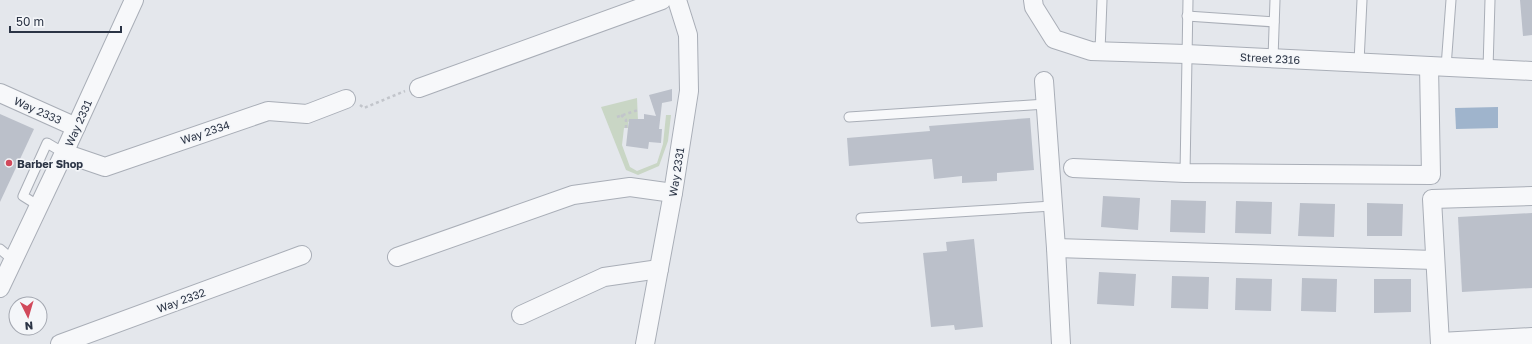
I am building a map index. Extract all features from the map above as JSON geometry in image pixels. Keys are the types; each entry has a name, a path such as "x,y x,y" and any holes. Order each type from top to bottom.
{"street":[{"name":"Way 2331","path":"0,288 7,254 39,206 134,0"},
{"path":"419,88 662,0"},
{"name":"Way 2331","path":"645,344 673,193 689,91 688,35 677,0"},
{"name":"Street 2316","path":"1033,0 1034,7 1054,38 1091,51 1186,54 1532,71"},
{"path":"1073,168 1185,173 1431,175 1438,66"},
{"path":"1044,81 1056,248 1060,344"},
{"name":"Way 2333","path":"0,93 76,127"},
{"name":"Way 2334","path":"64,153 104,167 268,111 307,114 346,99"},
{"path":"397,257 574,195 630,187 673,193"},
{"path":"1532,196 1432,199 1434,260 1440,343 1532,337"},
{"path":"1056,248 1434,260"},
{"name":"Way 2332","path":"60,344 302,255"},
{"path":"521,315 604,277 659,269"}],"lane":[{"path":"1100,51 1102,0"},
{"path":"1185,173 1188,0"},
{"path":"1273,58 1275,0"},
{"path":"1359,62 1362,0"},
{"path":"1438,66 1451,0"},
{"path":"1488,69 1490,0"},
{"path":"1187,16 1274,22"},
{"path":"849,117 1046,104"},
{"path":"861,218 1052,206"}],"path":[{"path":"346,99 364,108 408,90 419,88"},
{"path":"617,117 638,110"},
{"path":"621,115 626,120 626,128"}],"green space":[{"path":"637,98 638,121 633,119 628,122 628,128 624,128 622,145 630,167 637,171 657,163 663,144 666,115 671,115 668,141 659,166 638,175 626,170 601,107"}],"water":[{"path":"1498,107 1498,128 1456,129 1455,108"}],"building":[{"path":"1520,0 1532,0 1532,35 1523,36"},
{"path":"672,89 672,101 662,103 659,129 662,129 661,143 649,142 648,149 626,146 629,119 644,119 644,114 656,116 649,95"},
{"path":"0,114 34,129 0,202"},
{"path":"1030,118 1034,170 997,173 997,181 962,183 962,176 934,179 932,159 849,166 847,138 930,131 929,126"},
{"path":"1103,196 1140,198 1138,230 1101,227"},
{"path":"1171,200 1206,201 1205,233 1170,232"},
{"path":"1236,201 1272,202 1271,234 1235,233"},
{"path":"1300,203 1335,204 1334,237 1298,236"},
{"path":"1367,203 1403,204 1402,236 1367,236"},
{"path":"1532,213 1532,288 1462,292 1458,217"},
{"path":"974,239 983,327 955,330 954,325 931,327 923,253 947,251 946,242"},
{"path":"1099,272 1136,274 1134,306 1097,304"},
{"path":"1172,276 1209,277 1208,309 1171,308"},
{"path":"1236,278 1272,279 1271,311 1235,310"},
{"path":"1302,278 1337,279 1336,312 1301,311"},
{"path":"1374,279 1411,279 1411,312 1374,313"}],"place":[{"name":"Barber Shop","path":"9,163"}]}
